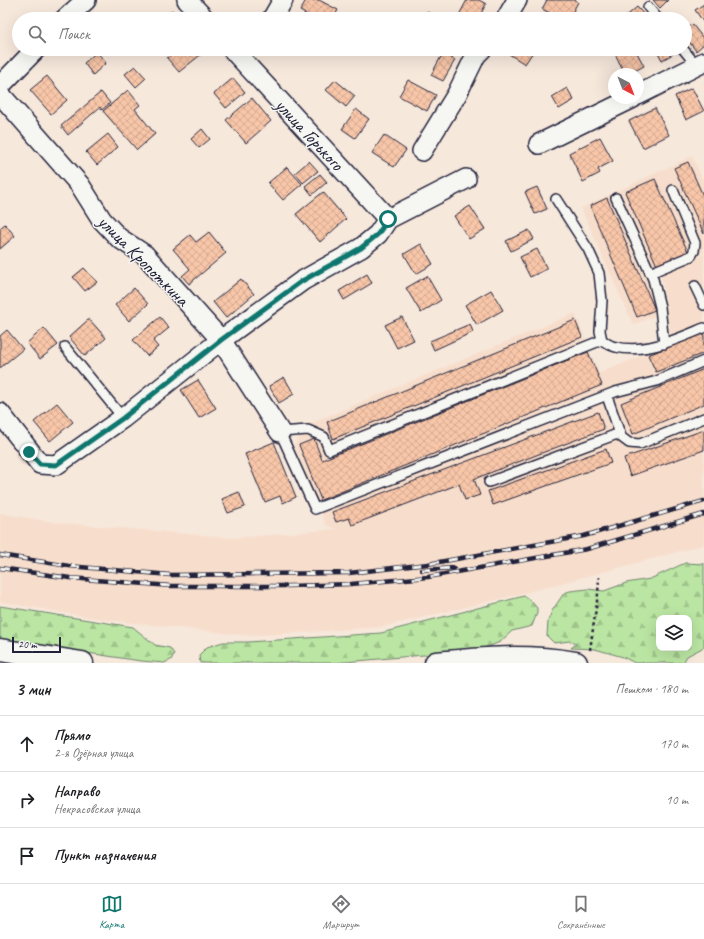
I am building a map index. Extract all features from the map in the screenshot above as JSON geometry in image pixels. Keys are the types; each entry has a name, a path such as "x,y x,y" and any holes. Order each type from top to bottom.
{"main road":[{"path":"0,650 82,663"},
{"path":"436,663 523,658 582,660"}],"street":[{"path":"73,12 86,0"},
{"path":"187,0 198,12"},
{"path":"276,12 283,0"},
{"path":"510,12 517,0"},
{"path":"0,86 29,56"},
{"name":"улица Горького","path":"238,56 388,219"},
{"path":"422,150 457,94 475,56"},
{"path":"644,93 701,64"},
{"name":"улица Кропоткина","path":"0,94 80,185 102,220 120,238 145,255 221,340 280,432"},
{"path":"539,144 621,104"},
{"path":"0,413 40,464 56,465 123,418 221,340 302,281 361,248 378,234 388,219 466,179"}],"lane":[{"path":"648,7 652,12"},
{"path":"691,56 701,64"},
{"path":"650,273 691,256 694,251 694,243 673,190"},
{"path":"616,198 650,273 660,307 664,344"},
{"path":"556,200 588,249 599,273 602,301 600,331 602,340 614,347 631,350 664,344 704,328"},
{"path":"695,286 704,305"},
{"path":"602,340 329,450 324,437 308,430 280,432 315,510 607,396 658,381 704,361"},
{"path":"65,347 123,418"},
{"path":"607,396 621,437 629,443 640,444 704,418"},
{"path":"489,482 620,433"}],"path":[{"path":"582,660 598,594 599,577"}],"shaded area":[{"path":"692,156 704,182 704,253 659,273 665,312 633,325 581,208"},
{"path":"704,254 704,324 671,338 661,274"},
{"path":"575,313 599,373 670,345 704,326 704,545 517,595 382,627 250,636 107,620 0,602 0,513 53,522 234,538 335,529 326,525 294,445 308,424"}],"green space":[{"path":"685,563 704,564 704,647 687,656 683,663 635,663 623,657 595,649 571,648 576,644 570,641 554,643 547,636 548,621 552,611 564,593 588,589 604,591 626,583 650,579"},
{"path":"524,596 537,608 537,613 532,626 512,631 500,642 480,650 334,663 200,663 199,655 207,647 223,642 248,642 381,633"},
{"path":"0,606 133,627 155,645 170,648 174,654 171,660 164,663 141,661 0,640"}],"building":[{"path":"306,0 319,0 338,10 337,12 300,11"},
{"path":"467,0 479,0 486,4 482,12 461,12"},
{"path":"547,0 575,0 578,2 573,12 548,12 542,9"},
{"path":"653,0 668,0 660,8"},
{"path":"704,4 704,23 695,10"},
{"path":"637,7 642,12 631,12"},
{"path":"692,24 704,39 704,44 696,51 692,46"},
{"path":"92,56 100,56 106,63 93,75 84,63"},
{"path":"169,56 199,56 179,72 167,58"},
{"path":"441,56 448,56 455,60 443,81 431,75"},
{"path":"512,56 530,56 525,64"},
{"path":"616,56 639,56 644,66 640,68 622,68"},
{"path":"660,56 669,56 662,60"},
{"path":"135,66 146,78 136,87 125,74"},
{"path":"47,76 67,100 51,114 30,90"},
{"path":"233,78 245,92 226,108 214,94"},
{"path":"335,80 355,96 346,107 326,90"},
{"path":"408,80 436,95 427,111 399,96"},
{"path":"567,88 574,100 559,109 552,97"},
{"path":"692,88 704,111 686,120 675,96"},
{"path":"128,90 140,105 135,109 155,134 137,150 103,111"},
{"path":"101,92 110,103 102,110 100,107 68,135 61,126"},
{"path":"252,98 271,121 246,143 226,120"},
{"path":"655,108 669,135 643,148 629,121"},
{"path":"356,109 369,119 355,138 342,129"},
{"path":"202,129 210,139 199,148 191,139"},
{"path":"108,134 118,147 97,165 86,152"},
{"path":"384,135 406,150 394,167 372,153"},
{"path":"600,137 613,161 598,169 600,173 583,182 569,153"},
{"path":"309,161 318,171 303,183 295,173"},
{"path":"688,162 704,198 704,234 674,168"},
{"path":"287,167 302,184 283,200 268,183"},
{"path":"320,174 327,182 312,195 305,186"},
{"path":"655,179 689,254 658,268 625,192"},
{"path":"537,187 547,209 535,214 525,192"},
{"path":"323,192 346,219 320,242 296,214"},
{"path":"607,198 655,310 637,317 590,206"},
{"path":"470,206 485,229 469,239 454,216"},
{"path":"5,224 15,236 0,249 0,228"},
{"path":"529,230 534,239 511,251 506,241"},
{"path":"209,232 226,253 189,284 182,276 190,269 173,249 190,235 196,242"},
{"path":"421,244 433,264 416,274 404,254"},
{"path":"537,249 547,269 530,277 520,257"},
{"path":"84,268 97,282 85,291 73,277"},
{"path":"367,274 372,283 344,300 339,291"},
{"path":"427,276 441,300 421,313 406,288"},
{"path":"241,279 254,294 226,318 213,302"},
{"path":"134,288 148,304 129,321 115,305"},
{"path":"491,290 503,310 477,325 465,305"},
{"path":"160,317 169,328 153,341 158,347 147,356 133,340"},
{"path":"402,317 414,340 397,348 385,325"},
{"path":"89,319 106,338 85,356 69,337"},
{"path":"575,320 582,337 333,439 327,422"},
{"path":"470,324 473,332 434,350 430,341"},
{"path":"44,328 58,345 40,359 27,343"},
{"path":"7,330 23,349 0,368 0,336"},
{"path":"704,333 704,353 656,372 648,355"},
{"path":"588,352 602,385 321,500 299,445 314,439 322,460"},
{"path":"704,369 704,404 633,434 621,403"},
{"path":"284,377 294,394 279,403 269,386"},
{"path":"198,380 216,408 199,418 181,390"},
{"path":"57,403 73,422 50,441 34,422"},
{"path":"598,412 604,429 474,479 480,495 465,500 459,484 352,525 349,518 336,522 332,512"},
{"path":"704,430 704,450 630,476 624,458"},
{"path":"274,442 296,497 283,503 280,496 265,502 245,454"},
{"path":"606,449 611,463 493,505 488,491"},
{"path":"239,492 245,507 228,513 222,499"}],"railway":[{"path":"0,555 69,566 170,575 349,573 428,564 584,536 704,501"},
{"path":"0,568 70,578 171,586 289,586 351,584 428,577 587,549 704,514"},
{"path":"422,570 454,568"}],"route":[{"path":"29,452 40,464 56,465 123,418 221,340 302,281 361,248 378,234 388,219"}]}
